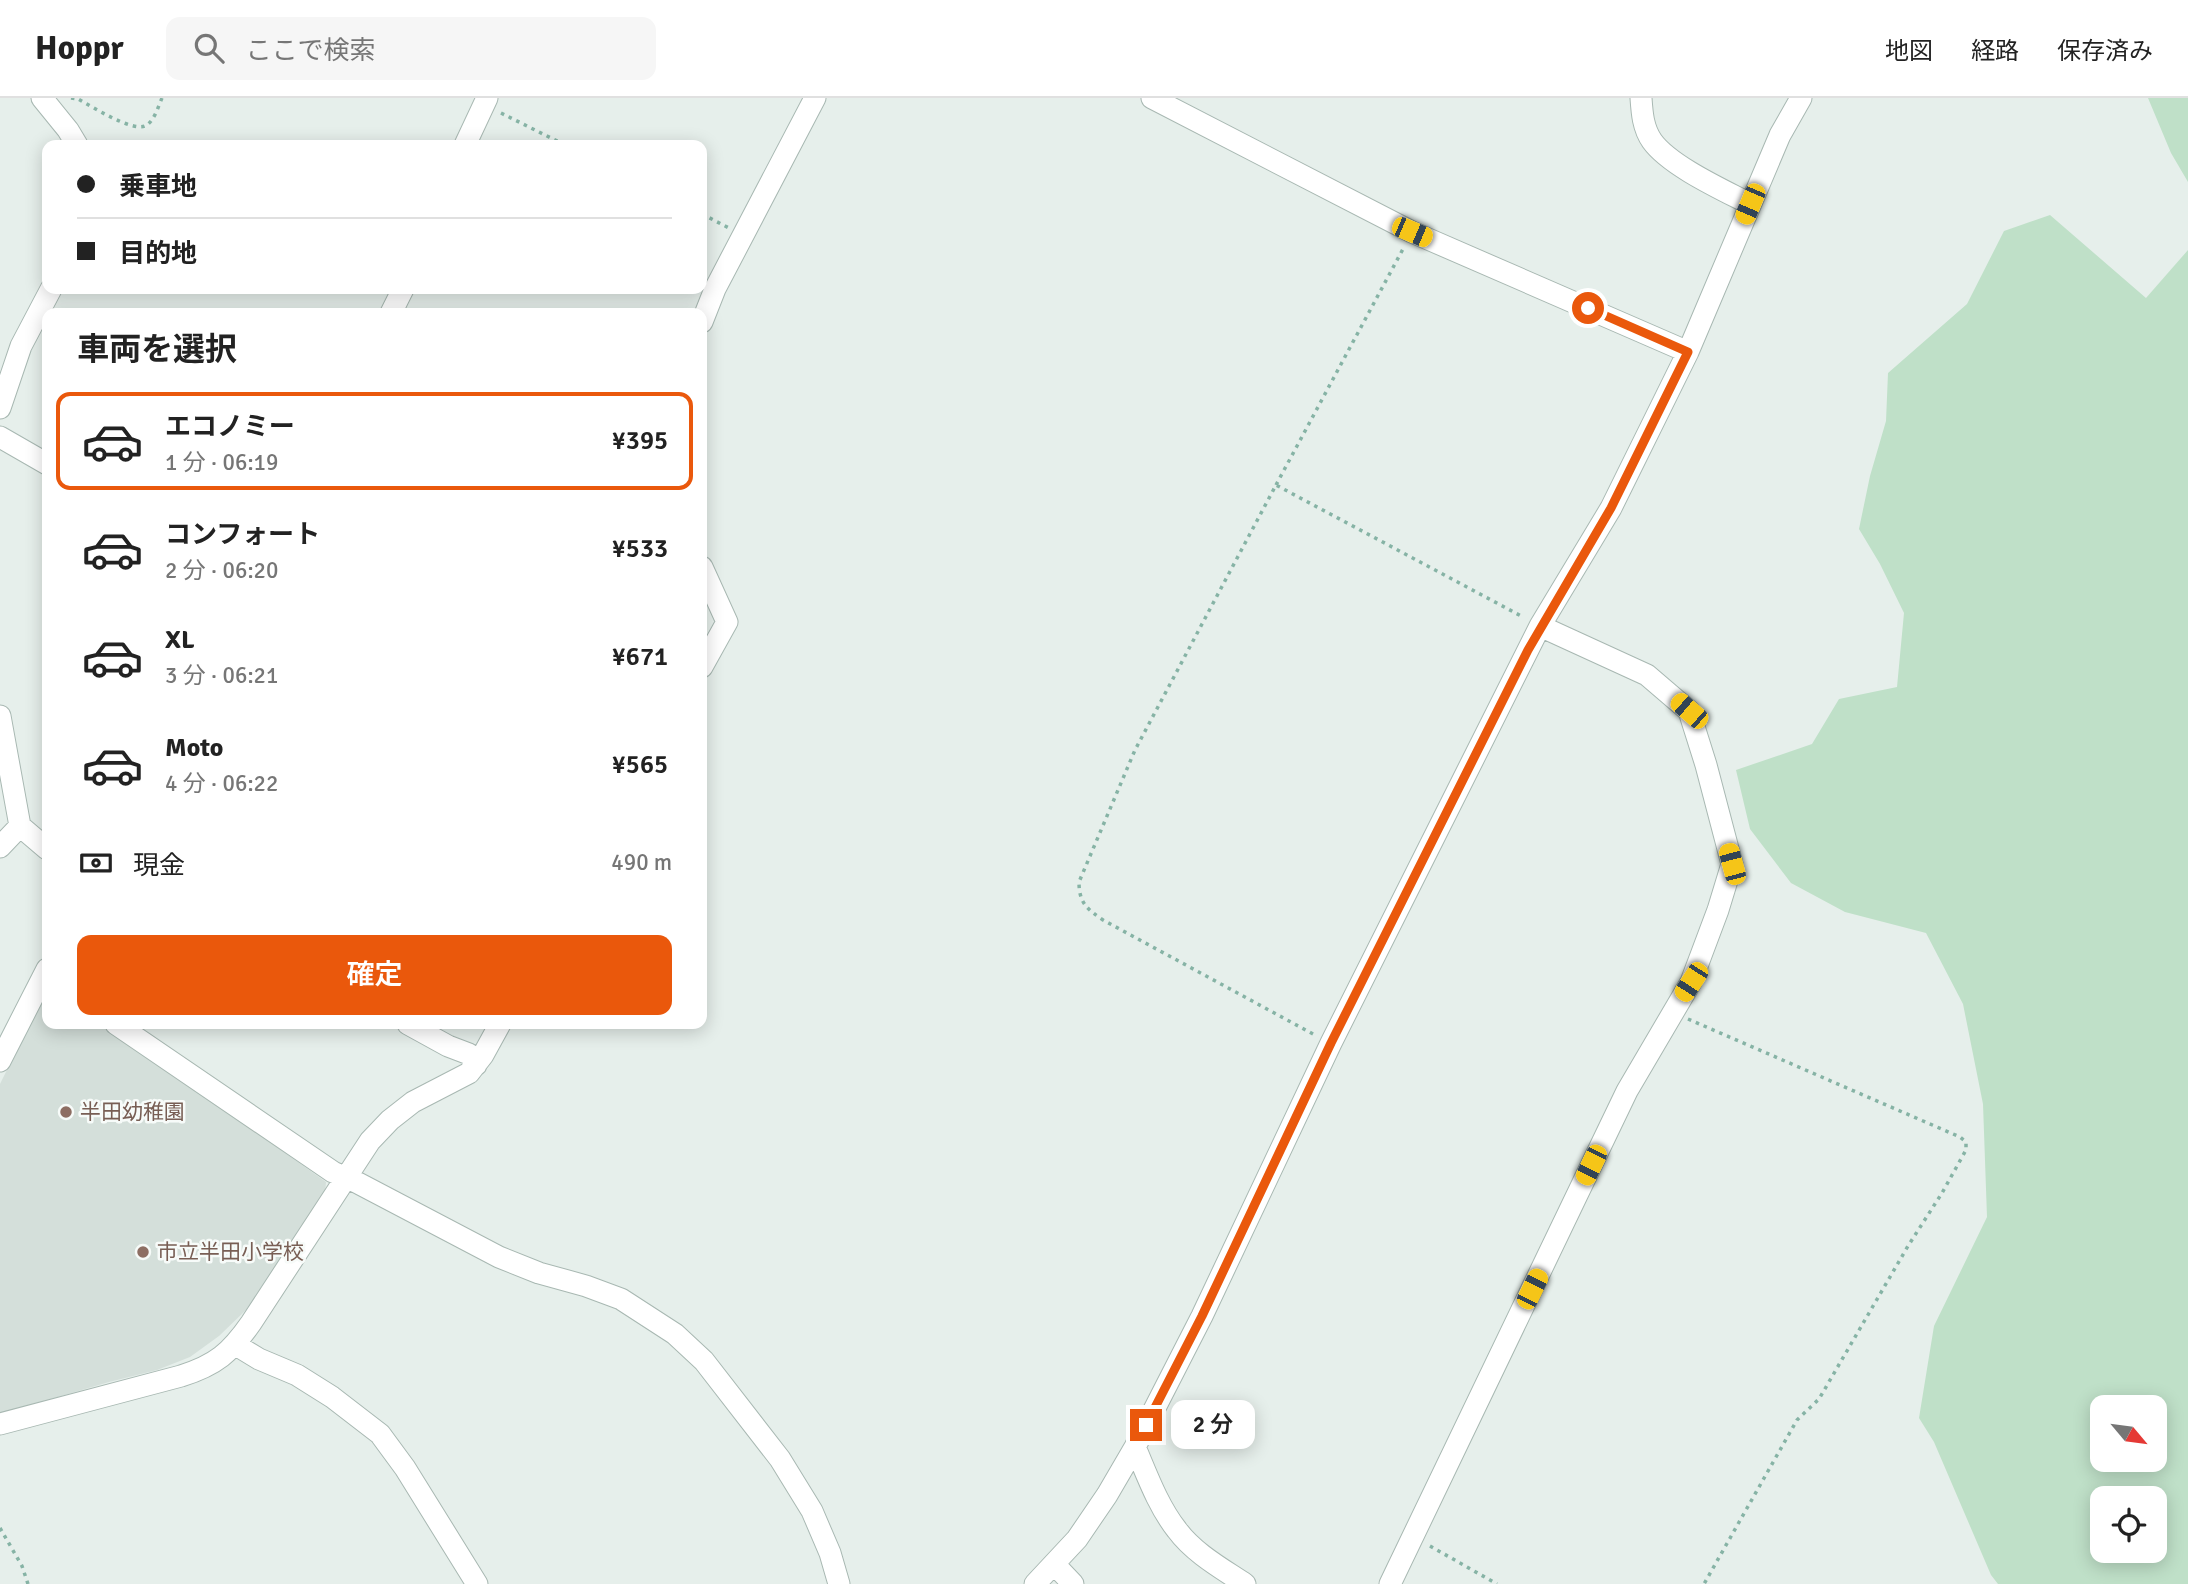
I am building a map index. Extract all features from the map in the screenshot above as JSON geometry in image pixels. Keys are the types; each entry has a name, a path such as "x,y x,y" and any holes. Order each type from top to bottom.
{"street":[{"path":"42,98 74,140"},
{"path":"707,309 715,289 815,98"},
{"path":"1152,98 1412,232 1688,352"},
{"path":"1642,98 1642,120 1652,141 1670,158 1701,179 1750,204"},
{"path":"1035,1584 1077,1539 1135,1447 1202,1316 1331,1043 1540,626 1611,508 1688,352 1780,135 1801,98"},
{"path":"467,140 486,101"},
{"path":"0,408 21,346 48,294"},
{"path":"0,437 42,461"},
{"path":"707,578 727,622 707,658"},
{"path":"1390,1584 1627,1091 1691,982 1732,864 1689,711 1647,676 1540,626"},
{"path":"0,716 20,826 42,845"},
{"path":"0,847 20,826"},
{"path":"0,1061 42,982"},
{"path":"123,1029 333,1172 499,1257 539,1273 621,1299 674,1334 704,1361 780,1459 813,1511 830,1553 835,1583"},
{"path":"417,1029 469,1054 476,1065"},
{"path":"0,1424 204,1368 225,1355 236,1345 370,1141 390,1120 413,1102 469,1073 497,1029"},
{"path":"236,1345 309,1382 380,1434 405,1468 477,1584"},
{"path":"1135,1447 1166,1514 1178,1532 1202,1555 1245,1584"},
{"path":"1055,1564 1073,1584"}],"path":[{"path":"71,98 78,99 132,127 144,127 153,119 162,98"},
{"path":"486,101 556,140"},
{"path":"707,217 743,235"},
{"path":"1331,1043 1103,920 1088,910 1079,895 1079,882 1135,750 1412,232"},
{"path":"1276,485 1540,626"},
{"path":"1672,1012 1960,1137 1966,1143 1966,1150 1942,1193 1819,1399 1797,1420 1704,1584"},
{"path":"0,1528 22,1566 28,1584"},
{"path":"1413,1536 1497,1584"}],"shaded area":[{"name":"市立半田小学校","path":"41,1001 42,1029 111,1029 326,1182 325,1194 246,1310 219,1336 190,1357 157,1370 0,1414 0,1084"}],"green space":[{"path":"2148,98 2188,98 2188,182 2171,153"},
{"path":"2050,215 2146,298 2188,250 2188,1584 1998,1584 1991,1575 1934,1442 1919,1418 1934,1326 1987,1217 1983,1104 1963,1004 1926,933 1845,912 1791,883 1750,829 1736,770 1812,744 1839,699 1897,687 1904,613 1859,529 1870,476 1886,421 1888,373 1967,304 2004,231"}],"place":[{"name":"半田幼稚園","path":"66,1112"},
{"name":"市立半田小学校","path":"143,1252"}],"route":[{"path":"1146,1425 1202,1316 1331,1043 1540,626 1611,508 1688,352 1588,308"}]}
